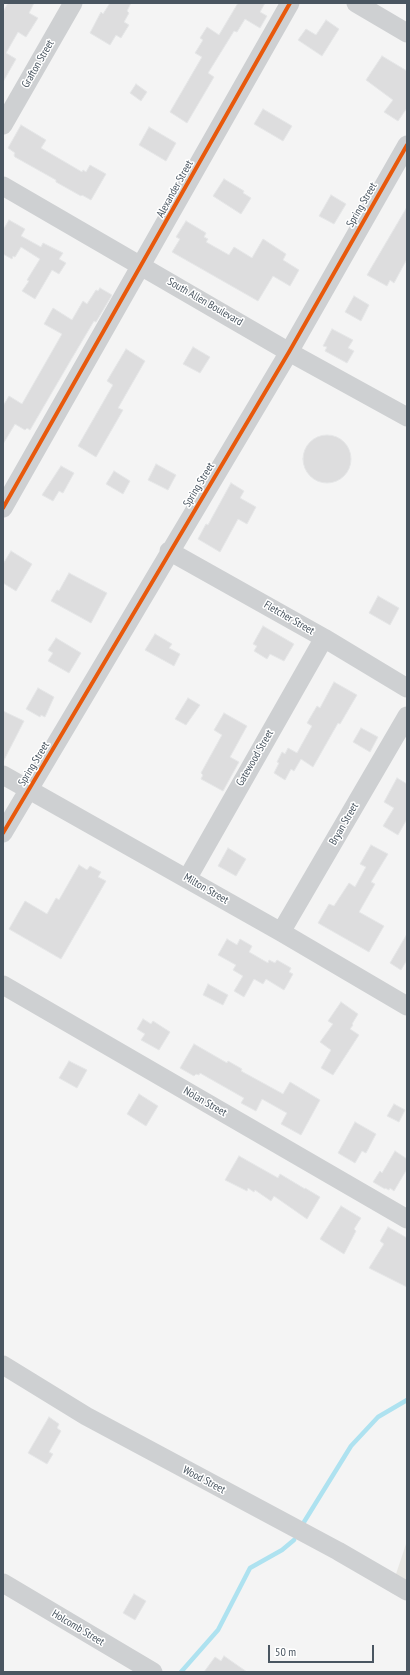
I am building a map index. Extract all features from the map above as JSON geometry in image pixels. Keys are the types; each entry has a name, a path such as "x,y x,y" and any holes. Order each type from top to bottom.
{"street":[{"name":"Grafton Street","path":"3,125 73,3"},
{"name":"Alexander Street","path":"3,508 142,266 290,3"},
{"path":"356,3 407,34"},
{"name":"Spring Street","path":"3,833 169,551 289,352 407,145"},
{"name":"South Allen Boulevard","path":"3,186 289,352 407,417"},
{"name":"Fletcher Street","path":"169,551 324,638 407,688"},
{"name":"Gatewood Street","path":"187,879 324,638"},
{"name":"Bryan Street","path":"281,932 407,716"},
{"name":"Milton Street","path":"3,775 281,932 407,1006"},
{"name":"Nolan Street","path":"3,986 407,1219"},
{"name":"Wood Street","path":"3,1365 86,1416 338,1551 407,1591"},
{"name":"Holcomb Street","path":"3,1583 153,1672"}],"shaded area":[{"path":"407,1541 407,1601 390,1592"}],"building":[{"path":"8,3 34,3 29,13 38,18 26,37 18,32 6,53 16,59 3,82 3,12"},
{"path":"110,3 131,3 127,11 129,13 124,22 129,25 121,38 116,35 110,45 90,33 101,12 103,14"},
{"path":"238,3 265,3 260,12 267,16 260,28 245,19 237,32 234,31 208,73 214,77 187,123 170,112 202,57 195,53 203,40 200,38 207,27 219,35"},
{"path":"326,20 339,29 322,56 298,40 306,29 316,35"},
{"path":"382,56 407,71 407,108 398,121 384,112 393,100 366,80"},
{"path":"136,84 147,92 141,101 130,93"},
{"path":"263,109 292,126 283,141 254,124"},
{"path":"21,125 46,140 41,148 82,172 83,170 86,172 90,165 106,174 91,200 56,182 56,180 15,157 15,153 8,148"},
{"path":"149,127 176,143 166,161 139,145"},
{"path":"224,179 244,191 243,193 251,198 241,214 213,196"},
{"path":"331,195 346,204 334,224 319,216"},
{"path":"407,207 407,259 394,283 390,280 387,286 367,275"},
{"path":"9,220 25,229 21,236 41,247 43,243 63,253 59,259 66,263 59,274 52,270 35,299 22,291 40,259 21,247 12,259 3,254 3,230"},
{"path":"186,221 206,233 204,237 208,239 206,242 229,255 234,247 252,258 263,239 286,254 283,260 299,270 290,286 273,276 258,301 172,252 180,239 176,237"},
{"path":"100,288 112,295 96,322 94,321 30,430 27,428 25,430 15,424 3,444 3,406 9,396 22,404 62,334 44,324 53,308 72,320 83,301 87,304 96,290 98,291"},
{"path":"354,296 369,305 361,321 345,312"},
{"path":"332,329 353,340 348,348 354,351 347,363 325,351 327,347 323,346"},
{"path":"193,347 210,357 200,373 183,364"},
{"path":"126,349 145,361 118,408 123,410 96,457 78,446 113,385 107,381"},
{"path":"322,435 332,435 341,439 347,445 350,450 350,468 341,479 332,483 322,483 313,479 307,473 303,464 303,454 307,445 313,439"},
{"path":"156,464 176,475 168,490 148,480"},
{"path":"61,466 74,473 63,493 59,491 53,501 42,495"},
{"path":"114,471 130,481 123,494 106,484"},
{"path":"231,483 244,491 240,498 256,507 247,524 238,519 220,552 198,539 206,524 208,525"},
{"path":"11,551 32,564 16,591 3,583 3,564"},
{"path":"69,573 107,593 91,623 51,601 57,590 59,591"},
{"path":"378,596 399,608 390,625 369,613"},
{"path":"263,626 294,644 284,661 270,654 267,659 254,651 257,646 253,644"},
{"path":"155,634 172,644 169,648 180,654 174,666 145,650"},
{"path":"56,638 81,653 69,673 48,661 53,653 48,650"},
{"path":"334,682 357,695 340,724 338,723 313,767 301,759 294,771 291,769 285,780 274,773 282,752 285,754 288,748 297,753 312,726 307,723 317,706 320,708"},
{"path":"38,688 54,697 45,717 41,715 40,717 26,709"},
{"path":"188,698 200,705 186,725 175,719"},
{"path":"3,711 24,721 3,762"},
{"path":"224,713 247,726 230,757 239,762 223,791 201,779 203,775 201,773 222,735 214,730"},
{"path":"361,728 378,737 370,752 353,742"},
{"path":"397,778 407,784 407,819 398,835 383,826 394,808 384,802"},
{"path":"371,845 388,854 371,882 375,884 359,912 384,926 369,952 318,923 329,904 334,906 349,883 355,887 366,867 360,864"},
{"path":"228,848 246,859 236,876 218,866"},
{"path":"79,865 87,870 90,866 101,872 98,877 106,881 61,959 9,929 25,901 47,914 56,898 59,900"},
{"path":"407,934 407,960 401,970 390,963"},
{"path":"227,939 237,945 240,939 252,946 249,952 268,963 269,960 275,963 277,960 291,968 289,972 293,974 284,990 266,979 263,984 254,979 244,997 234,991 243,976 233,970 236,965 218,955"},
{"path":"208,984 228,995 223,1005 203,995"},
{"path":"341,1002 358,1014 350,1029 359,1035 333,1075 321,1068 331,1050 320,1042 333,1024 328,1021"},
{"path":"143,1019 151,1024 153,1021 170,1032 159,1050 141,1040 145,1034 137,1029"},
{"path":"194,1044 227,1063 228,1061 242,1069 241,1071 283,1094 290,1082 320,1100 301,1135 281,1124 287,1113 262,1099 256,1111 241,1103 244,1098 200,1073 199,1075 196,1074 194,1076 180,1068"},
{"path":"69,1061 87,1070 77,1088 59,1078"},
{"path":"139,1094 158,1106 146,1126 127,1114"},
{"path":"394,1104 405,1110 399,1122 387,1116"},
{"path":"355,1122 376,1134 366,1153 362,1151 355,1163 338,1153"},
{"path":"395,1151 407,1159 407,1169 394,1191 390,1188 389,1190 385,1189 373,1182 380,1171 382,1173"},
{"path":"239,1156 278,1178 280,1174 320,1197 307,1219 274,1196 271,1201 255,1190 254,1192 248,1188 247,1191 225,1180"},
{"path":"341,1206 361,1218 354,1229 356,1231 344,1254 320,1239"},
{"path":"388,1227 407,1238 407,1287 369,1268 384,1244 380,1241"},
{"path":"49,1417 59,1424 57,1428 61,1431 49,1452 53,1454 47,1464 28,1453"},
{"path":"134,1594 146,1601 135,1620 123,1613"},
{"path":"224,1656 247,1672 204,1672 215,1657 221,1661"}],"waterway":[{"path":"304,1522 351,1446 378,1417 407,1400"},
{"path":"181,1672 218,1630 250,1568 282,1550 294,1540"}],"cycle path":[{"path":"3,508 290,3"},
{"path":"3,833 289,352 407,145"}]}
